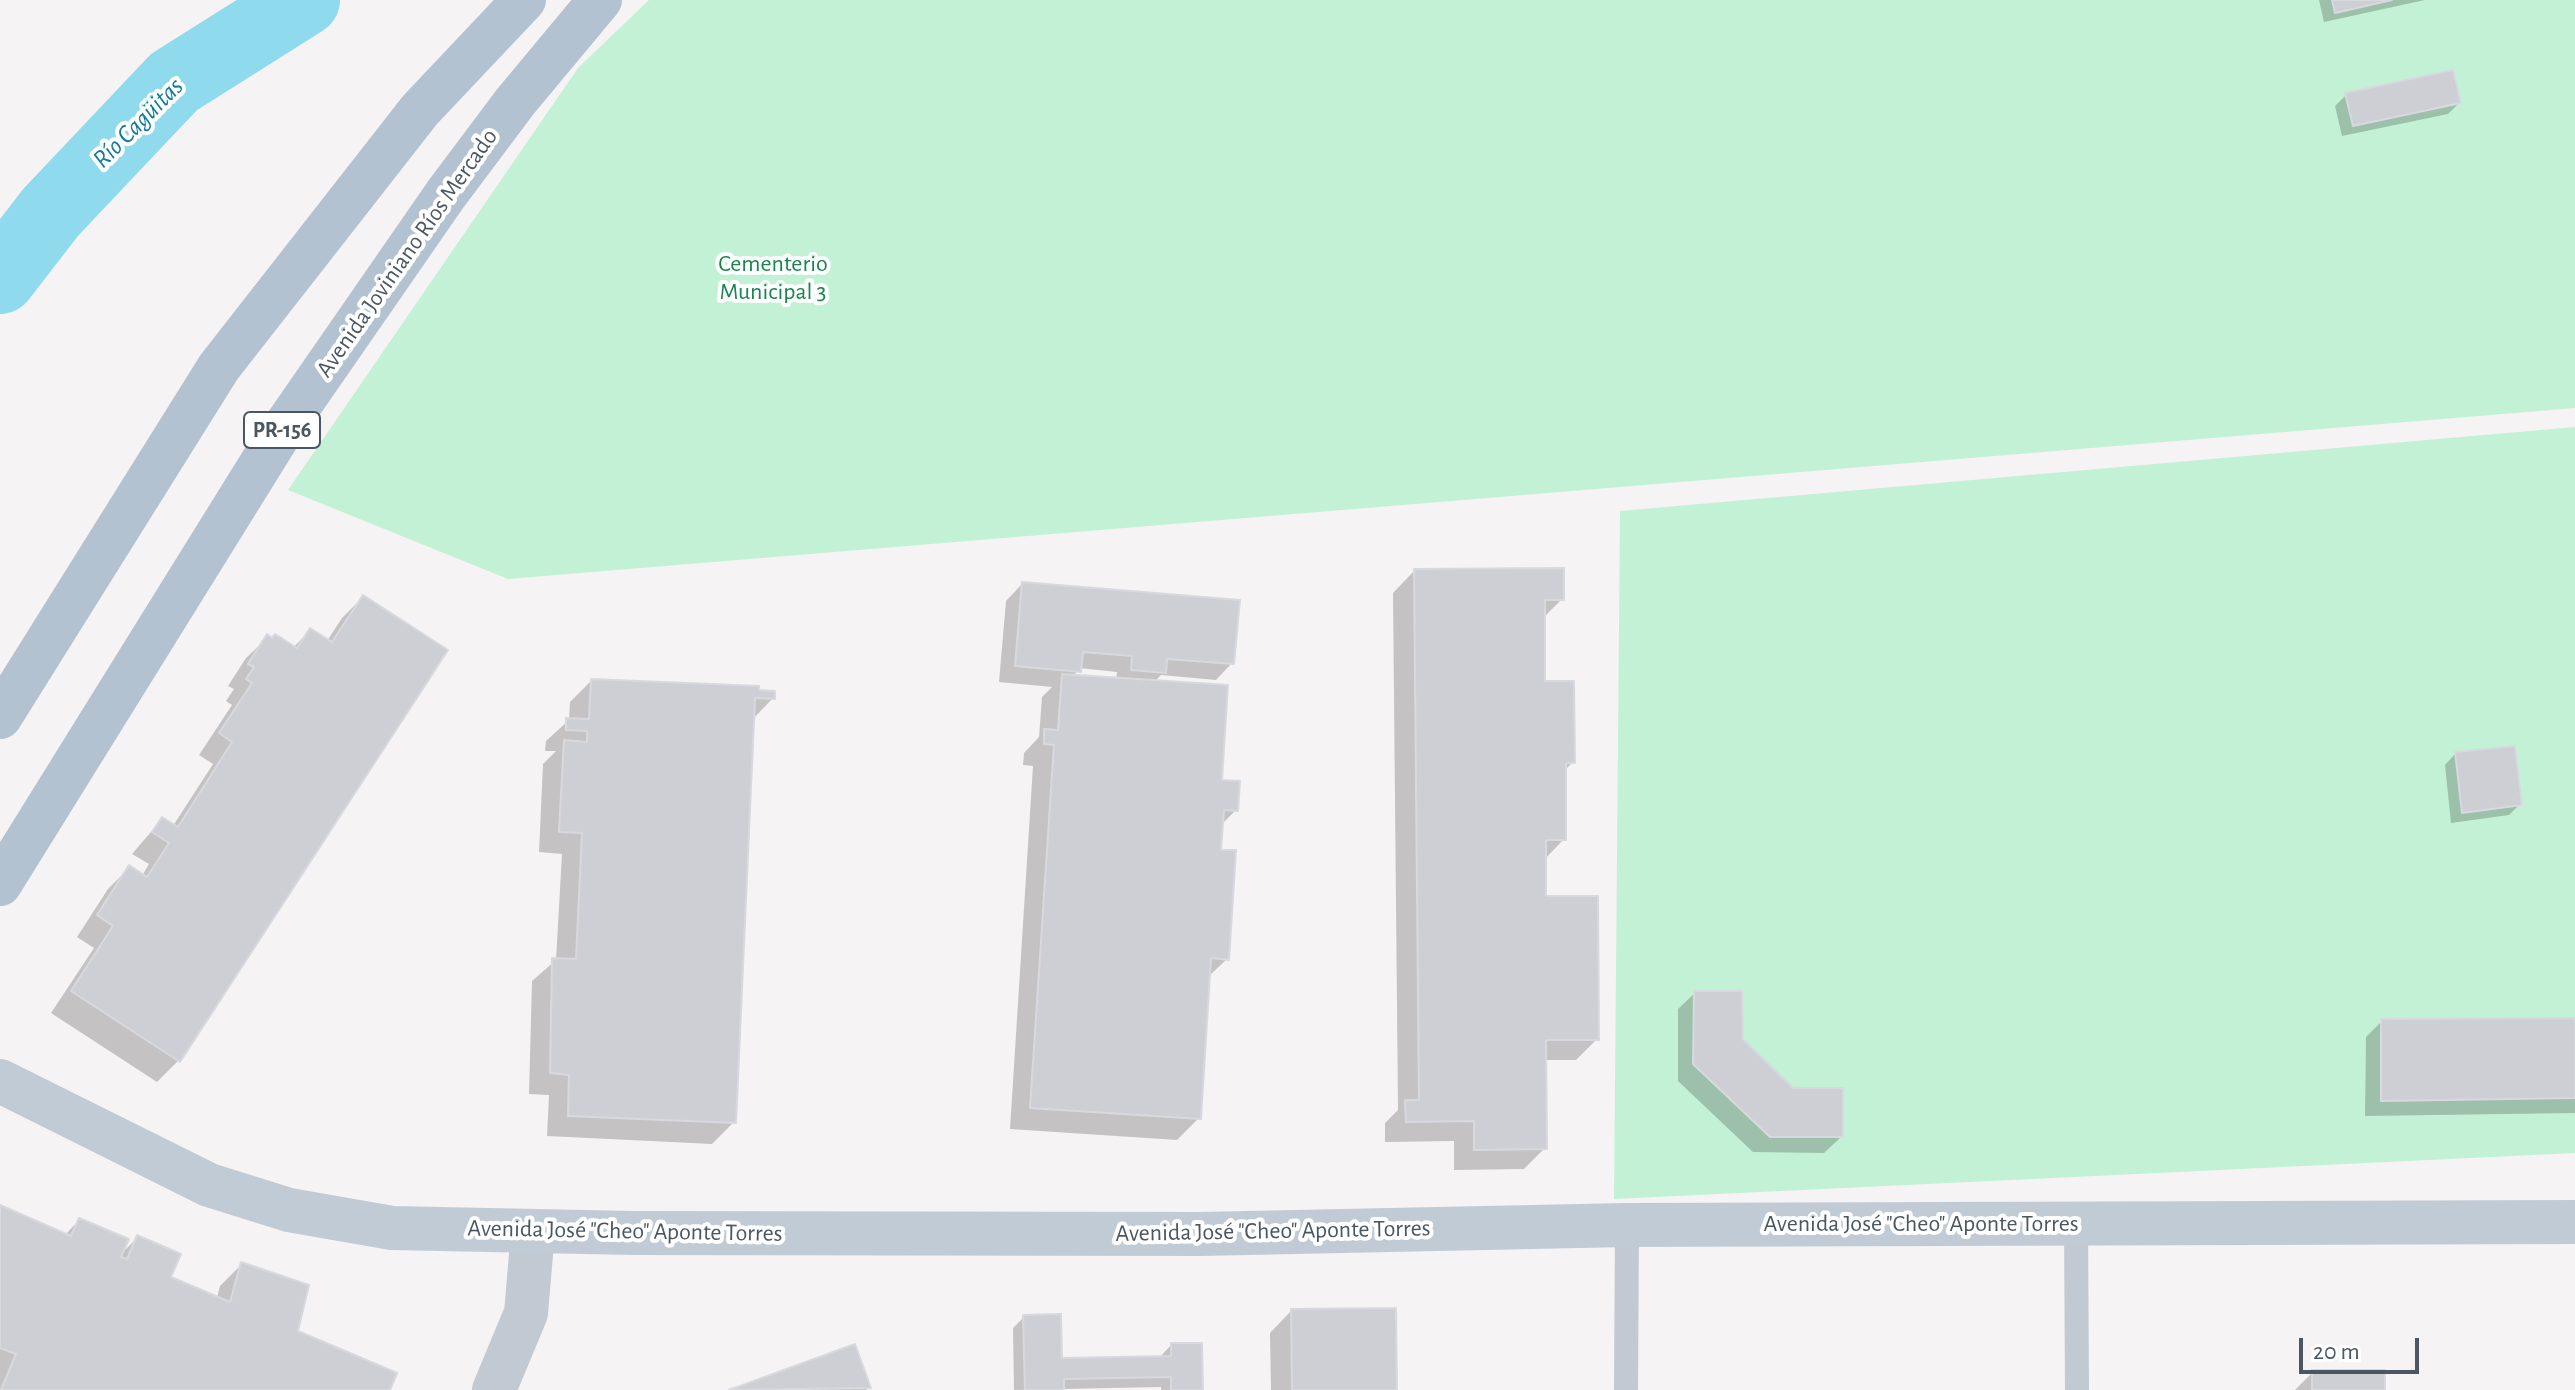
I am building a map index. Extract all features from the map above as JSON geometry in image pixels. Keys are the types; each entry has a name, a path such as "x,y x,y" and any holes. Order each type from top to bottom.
{"main road":[{"path":"0,717 219,367 420,110 524,0"},
{"name":"Avenida Joviniano Ríos Mercado","path":"0,884 277,438 446,194 515,102 600,0"}],"street":[{"name":"Avenida José \"Cheo\" Aponte Torres","path":"0,1081 209,1185 289,1210 392,1228 1200,1234 1627,1225 2575,1222"},
{"path":"494,1390 526,1313 533,1231"}],"lane":[{"path":"2076,1223 2077,1390"},
{"path":"1626,1390 1627,1225"}],"green space":[{"name":"Cementerio Municipal 3","path":"649,0 2575,0 2575,408 508,579 288,490 578,68"},
{"path":"2575,427 2575,1153 1614,1199 1620,511"}],"building":[{"path":"2332,0 2392,0 2335,13"},
{"path":"2453,70 2461,103 2353,126 2345,93"},
{"path":"1564,568 1564,600 1545,600 1545,681 1574,681 1575,763 1566,763 1566,840 1546,840 1546,896 1598,896 1599,1040 1546,1040 1547,1149 1474,1150 1474,1121 1406,1122 1405,1100 1419,1100 1414,569"},
{"path":"1022,582 1240,600 1234,664 1167,659 1166,673 1131,670 1132,656 1083,652 1081,672 1015,666"},
{"path":"363,595 448,650 180,1062 71,991 113,926 97,915 129,865 147,877 169,843 152,832 162,817 178,827 232,742 219,733 252,683 246,679 254,667 248,664 267,634 272,638 275,634 297,648 310,628 332,642"},
{"path":"1062,674 1228,685 1222,780 1240,781 1238,811 1224,810 1221,850 1236,850 1229,960 1211,958 1201,1119 1030,1108 1054,745 1044,744 1044,729 1058,730"},
{"path":"591,679 759,686 759,690 775,691 775,699 755,698 736,1123 568,1116 569,1075 550,1073 552,958 576,959 582,833 559,832 564,740 587,742 587,731 566,730 566,718 589,719"},
{"path":"2515,746 2522,805 2462,813 2455,752"},
{"path":"1694,991 1742,991 1743,1039 1793,1088 1843,1088 1843,1137 1770,1137 1693,1064"},
{"path":"2575,1018 2575,1098 2381,1101 2381,1019"},
{"path":"0,1205 71,1236 79,1218 129,1239 121,1257 127,1259 137,1235 181,1254 171,1277 230,1302 241,1262 309,1285 298,1331 397,1373 390,1390 1,1390 16,1354 0,1348"},
{"path":"1396,1308 1397,1390 1292,1390 1291,1309"},
{"path":"1061,1314 1062,1358 1171,1356 1171,1343 1202,1343 1203,1390 1171,1390 1171,1377 1064,1379 1064,1390 1025,1390 1023,1315"},
{"path":"855,1344 871,1388 729,1390"},
{"path":"2312,1370 2385,1370 2385,1390 2312,1390"}],"waterway":[{"name":"Río Cagüitas","path":"0,278 51,212 174,82 304,0"}]}
